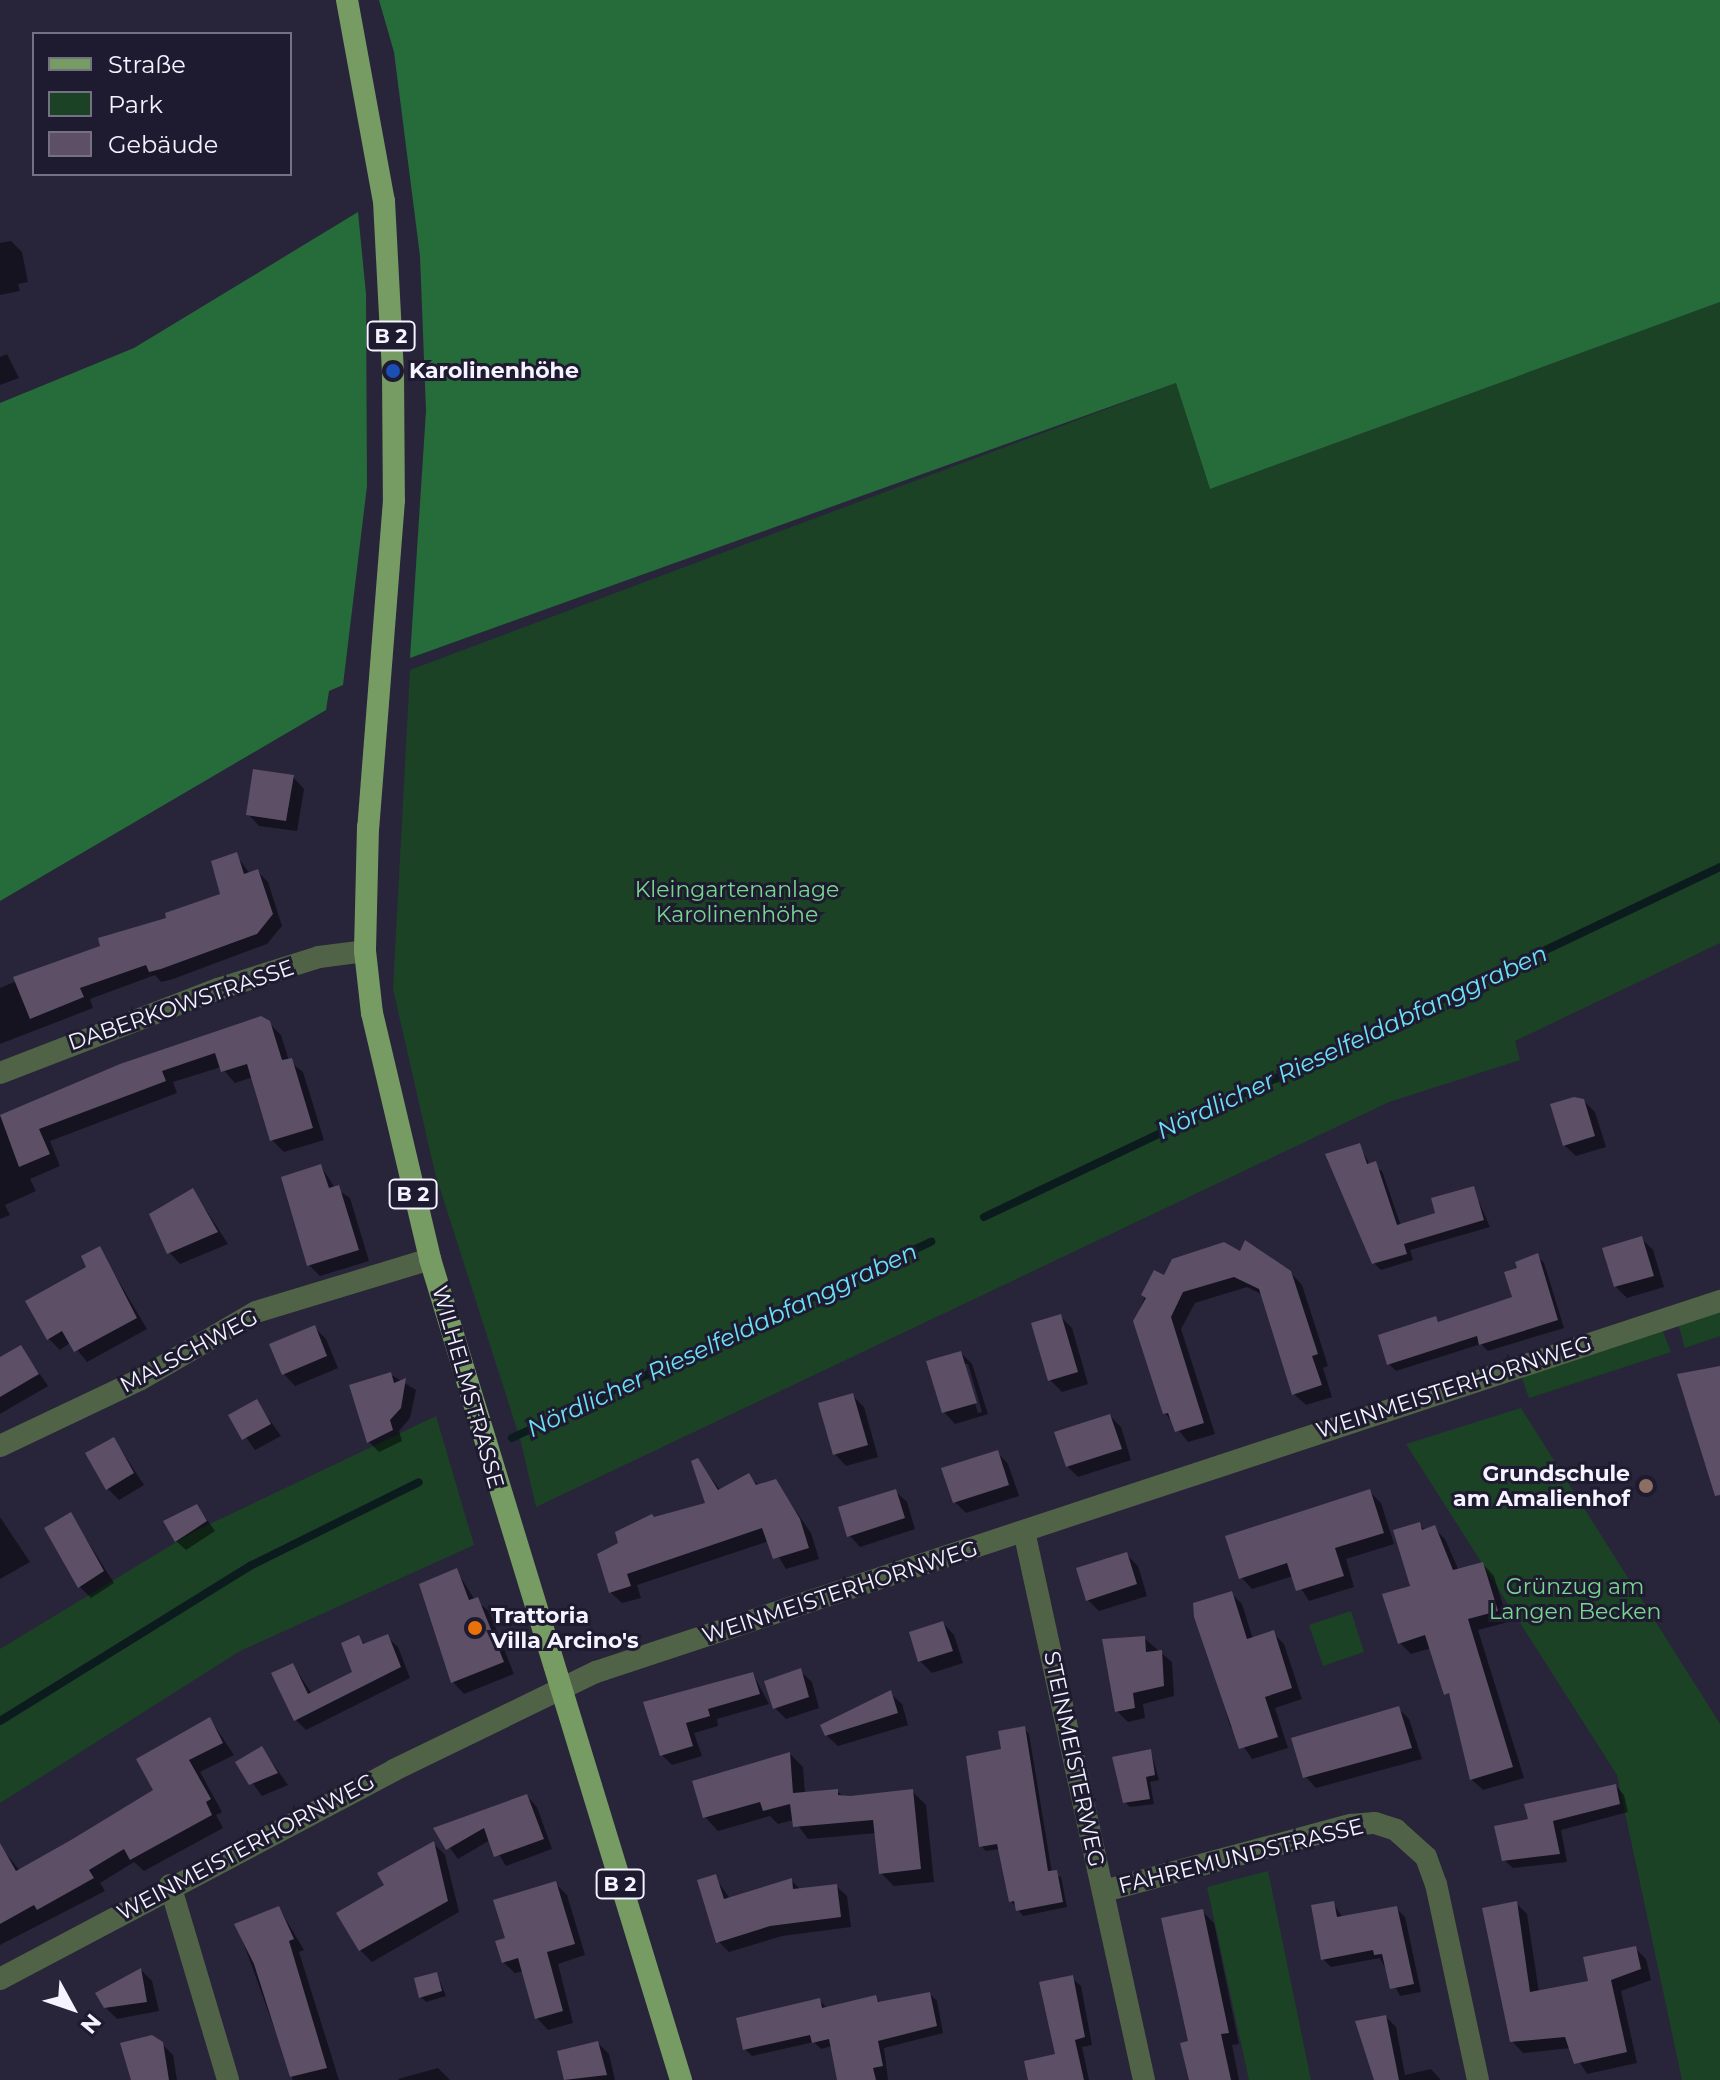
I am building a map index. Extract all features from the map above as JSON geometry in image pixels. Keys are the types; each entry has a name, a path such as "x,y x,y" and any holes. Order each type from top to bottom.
{"main road":[{"name":"WILHELMSTRASSE","path":"347,0 384,201 393,371 394,500 368,827 365,951 372,1013 395,1130 430,1259 681,2080"}],"street":[{"name":"DABERKOWSTRASSE","path":"0,1073 192,998 319,957 365,951"},
{"name":"MALSCHWEG","path":"0,1446 141,1379 256,1312 430,1259"},
{"name":"WEINMEISTERHORNWEG","path":"0,1979 170,1885 559,1688 1720,1301"},
{"name":"STEINMEISTERWEG","path":"1024,1531 1144,2080"},
{"name":"FAHREMUNDSTRASSE","path":"1104,1891 1351,1825 1375,1823 1396,1830 1426,1857 1436,1884 1478,2080"},
{"path":"170,1885 228,2080"}],"green space":[{"path":"379,0 1720,0 1720,302 1210,489 1176,383 410,658 426,411 420,256 394,52"},
{"path":"358,212 366,294 367,486 343,685 329,691 326,710 0,901 0,403 134,348"},
{"name":"Kleingartenanlage Karolinenhöhe","path":"1720,302 1720,943 1515,1041 1520,1060 1389,1102 536,1507 521,1442 435,1173 393,989 410,670 1176,383 1210,489"},
{"path":"1720,1310 1720,1336 1685,1348 1678,1324"},
{"path":"1662,1329 1671,1352 1529,1398 1521,1375"},
{"name":"Grünzug am Langen Becken","path":"1521,1408 1720,1724 1720,2080 1682,2080 1617,1775 1406,1444"},
{"path":"436,1416 474,1545 240,1651 0,1803 0,1649 193,1532"},
{"path":"1351,1611 1364,1652 1323,1666 1309,1625"},
{"path":"1268,1871 1311,2080 1249,2080 1207,1887"}],"building":[{"path":"253,769 294,775 286,821 246,815"},
{"path":"237,852 244,874 258,869 273,914 257,934 161,969 149,972 146,965 80,988 84,997 30,1019 13,977 100,946 98,938 166,918 165,913 220,894 211,861"},
{"path":"261,1016 270,1021 282,1060 292,1058 313,1128 270,1141 247,1064 221,1072 215,1053 162,1071 166,1081 39,1129 50,1154 19,1167 0,1115 120,1064"},
{"path":"1574,1097 1584,1099 1595,1136 1563,1146 1550,1104"},
{"path":"1360,1143 1367,1164 1376,1161 1397,1225 1435,1213 1431,1198 1474,1186 1484,1220 1404,1244 1407,1254 1372,1264 1325,1154"},
{"path":"321,1164 329,1188 339,1185 359,1250 307,1266 281,1177"},
{"path":"193,1188 218,1232 167,1254 149,1214"},
{"path":"1642,1236 1654,1276 1614,1287 1602,1248"},
{"path":"1245,1240 1291,1271 1318,1354 1312,1356 1322,1385 1292,1395 1259,1289 1234,1277 1183,1292 1171,1317 1204,1423 1175,1432 1168,1413 1163,1414 1133,1321 1146,1298 1141,1295 1154,1270 1164,1275 1172,1259 1224,1242 1240,1251"},
{"path":"100,1246 137,1318 74,1352 62,1331 47,1340 25,1301 86,1267 81,1256"},
{"path":"1538,1253 1558,1320 1479,1345 1477,1336 1387,1365 1378,1335 1436,1316 1438,1322 1512,1297 1504,1272 1517,1268 1515,1262"},
{"path":"1061,1314 1078,1372 1048,1381 1031,1323"},
{"path":"315,1325 327,1356 282,1375 269,1344"},
{"path":"21,1345 39,1374 0,1397 0,1357"},
{"path":"961,1351 977,1403 942,1413 926,1361"},
{"path":"1720,1366 1720,1495 1715,1496 1677,1374"},
{"path":"391,1372 394,1383 406,1378 401,1408 390,1420 393,1430 367,1443 349,1385"},
{"path":"853,1393 868,1445 833,1455 818,1403"},
{"path":"257,1399 271,1424 242,1440 228,1415"},
{"path":"1110,1414 1122,1449 1066,1467 1054,1432"},
{"path":"114,1437 134,1473 106,1490 85,1453"},
{"path":"998,1450 1009,1485 953,1503 941,1468"},
{"path":"698,1458 718,1490 749,1473 756,1485 776,1479 800,1519 809,1548 773,1559 762,1528 627,1574 631,1586 609,1593 597,1554 618,1543 615,1532 652,1514 654,1517 705,1503 691,1461"},
{"path":"896,1489 905,1518 847,1537 838,1507"},
{"path":"1370,1489 1384,1533 1335,1548 1344,1576 1296,1591 1287,1563 1239,1579 1225,1536"},
{"path":"197,1504 207,1521 175,1542 163,1521"},
{"path":"71,1512 104,1571 78,1588 44,1528"},
{"path":"1420,1522 1422,1530 1435,1525 1453,1570 1483,1562 1498,1611 1468,1619 1513,1767 1470,1780 1449,1693 1444,1695 1425,1635 1398,1644 1382,1594 1410,1586 1393,1530"},
{"path":"1127,1552 1137,1584 1086,1601 1076,1568"},
{"path":"457,1568 469,1600 478,1597 504,1662 451,1683 419,1584"},
{"path":"1232,1591 1247,1639 1274,1630 1292,1688 1265,1697 1278,1737 1239,1749 1194,1617 1193,1603"},
{"path":"943,1621 953,1651 918,1662 909,1632"},
{"path":"388,1634 401,1667 294,1721 271,1673 293,1663 308,1694 352,1672 341,1643 359,1635 363,1644"},
{"path":"1145,1636 1146,1652 1162,1650 1164,1686 1133,1693 1135,1708 1115,1712 1102,1639"},
{"path":"801,1668 809,1697 773,1709 764,1681"},
{"path":"753,1672 760,1694 708,1709 710,1716 686,1723 693,1746 660,1756 643,1702"},
{"path":"891,1690 898,1713 825,1736 820,1725"},
{"path":"1399,1706 1412,1748 1303,1778 1291,1738"},
{"path":"210,1717 223,1743 189,1760 211,1799 206,1802 212,1815 130,1860 124,1849 89,1870 94,1878 37,1910 34,1905 0,1924 0,1843 16,1871 71,1840 153,1790 136,1759"},
{"path":"1025,1726 1048,1871 1057,1870 1063,1902 1016,1911 1014,1901 1009,1902 997,1844 979,1847 966,1756 1001,1749 998,1731"},
{"path":"262,1746 278,1773 249,1785 235,1762"},
{"path":"1151,1749 1155,1775 1146,1777 1150,1799 1123,1803 1112,1757"},
{"path":"790,1752 793,1793 838,1789 838,1795 850,1796 913,1789 921,1869 879,1874 873,1820 793,1827 790,1804 763,1811 760,1802 703,1818 692,1781"},
{"path":"1616,1784 1620,1804 1553,1821 1560,1854 1502,1861 1494,1826 1528,1819 1524,1804"},
{"path":"527,1794 544,1839 494,1857 484,1828 446,1850 433,1828"},
{"path":"434,1841 448,1901 359,1951 336,1913 384,1885 377,1873"},
{"path":"716,1874 724,1899 792,1878 793,1889 837,1884 841,1917 770,1926 716,1943 697,1880"},
{"path":"556,1881 575,1944 547,1952 563,2011 535,2019 518,1958 502,1963 495,1941 505,1938 493,1900"},
{"path":"1334,1901 1337,1917 1397,1906 1414,1984 1390,1989 1382,1954 1374,1955 1373,1950 1321,1960 1311,1905"},
{"path":"1517,1901 1530,1992 1588,1981 1583,1957 1636,1946 1641,1969 1611,1980 1627,2052 1574,2064 1565,2037 1510,2042 1482,1908"},
{"path":"279,1906 294,1939 289,1941 327,2068 290,2077 254,1964 234,1924"},
{"path":"1203,1909 1229,2033 1221,2034 1231,2080 1189,2080 1180,2043 1188,2041 1161,1918"},
{"path":"141,1968 147,2002 104,2008 95,1993"},
{"path":"437,1972 442,1991 419,1998 414,1978"},
{"path":"1073,1975 1085,2037 1075,2040 1084,2080 1028,2080 1024,2061 1055,2054 1039,1982"},
{"path":"930,1992 937,2026 878,2041 883,2066 873,2068 876,2080 837,2080 829,2039 812,2043 810,2035 743,2050 736,2018 820,1998 822,2008 876,1995 878,2002"},
{"path":"1386,2015 1399,2080 1374,2080 1355,2021"},
{"path":"152,2035 163,2042 169,2080 131,2080 120,2043"},
{"path":"598,2041 607,2075 564,2080 557,2051"}],"waterway":[{"name":"Nördlicher Rieselfeldabfanggraben","path":"984,1217 1720,867"},
{"name":"Nördlicher Rieselfeldabfanggraben","path":"512,1438 931,1242"},
{"name":"Nördlicher Rieselfeldabfanggraben","path":"0,1721 252,1565 419,1482"}],"place":[{"name":"Karolinenhöhe","path":"393,371"},
{"name":"Grundschule am Amalienhof","path":"1646,1486"},
{"name":"Trattoria Villa Arcino's","path":"475,1628"}]}
